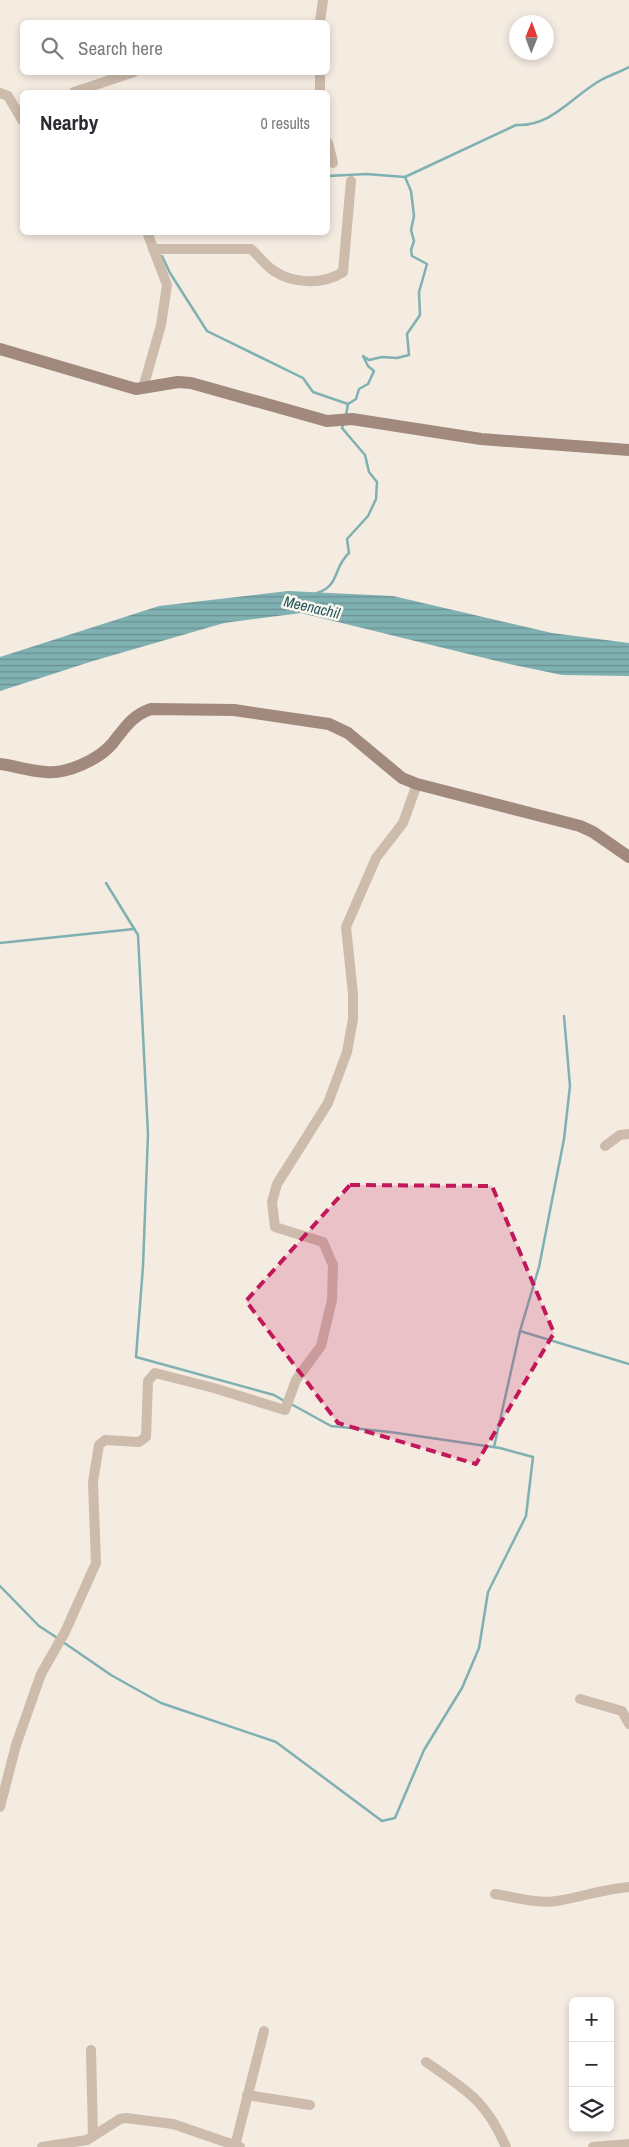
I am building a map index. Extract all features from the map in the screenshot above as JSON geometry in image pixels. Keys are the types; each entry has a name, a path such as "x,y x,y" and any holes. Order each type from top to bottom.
{"main road":[{"path":"0,349 136,389 178,382 191,383 327,421 352,419 482,439 629,450"},
{"path":"0,764 48,773 67,770 95,757 110,746 139,713 150,709 234,710 329,724 340,728 402,778 418,784 580,826 593,832 629,857"}],"street":[{"path":"320,20 323,0"},
{"path":"80,90 125,75"},
{"path":"320,75 320,90"},
{"path":"0,93 8,96 19,109"},
{"path":"330,153 332,163"},
{"path":"153,249 251,249 272,270 288,279 318,281 333,278 343,272 351,181"},
{"path":"142,388 161,325 167,285 148,235"},
{"path":"0,1806 19,1736 41,1674 64,1632 97,1560 93,1482 99,1445 105,1440 139,1442 146,1437 148,1381 151,1375 159,1373 284,1410 288,1405 296,1380 321,1346 332,1300 333,1265 323,1242 275,1227 272,1202 277,1184 328,1103 347,1052 353,1019 353,994 346,926 376,858 403,822 418,784"},
{"path":"605,1146 620,1135 629,1134"},
{"path":"580,1699 622,1711 629,1724"},
{"path":"495,1894 539,1902 556,1902 616,1888 629,1887"},
{"path":"42,2147 55,2143 87,2140 120,2118 173,2124 237,2146 246,2095 264,2031"},
{"path":"91,2050 94,2136"},
{"path":"426,2062 474,2096 494,2121 506,2147"},
{"path":"246,2095 310,2104"},
{"path":"593,2147 629,2144"}],"highlighted area":[{"path":"350,1185 492,1186 554,1333 476,1464 338,1423 246,1301"}],"water":[{"name":"Meenachil","path":"288,591 393,596 552,633 629,643 629,676 562,675 301,613 224,623 93,661 0,691 0,657 159,606"}],"waterway":[{"path":"346,415 348,404 356,399 359,389 368,384 374,371 368,366 363,356 369,360 409,355 407,334 420,315 419,292 427,264 412,256 411,250 414,241 411,230 414,216 411,191 405,177 516,125 529,124 551,116 601,80 629,67"},
{"path":"330,176 366,174 405,177"},
{"path":"162,256 170,273 207,331 303,378 313,392 348,404"},
{"name":"Meenachil","path":"317,593 324,590 333,581 340,564 349,553 347,539 368,516 376,499 377,482 369,472 365,455 342,428 343,425"},
{"path":"106,883 138,935 148,1134 143,1266 136,1357 274,1395 286,1402"},
{"path":"0,943 134,929"},
{"path":"494,1447 520,1331 539,1267 564,1139 570,1086 564,1016"},
{"path":"520,1331 629,1364"},
{"path":"63,1642 111,1675 161,1703 276,1742 382,1821 395,1818 424,1750 462,1688 479,1648 488,1592 526,1516 533,1457 500,1448 390,1432 331,1426 291,1404"},
{"path":"0,1586 39,1626 59,1639"}]}
